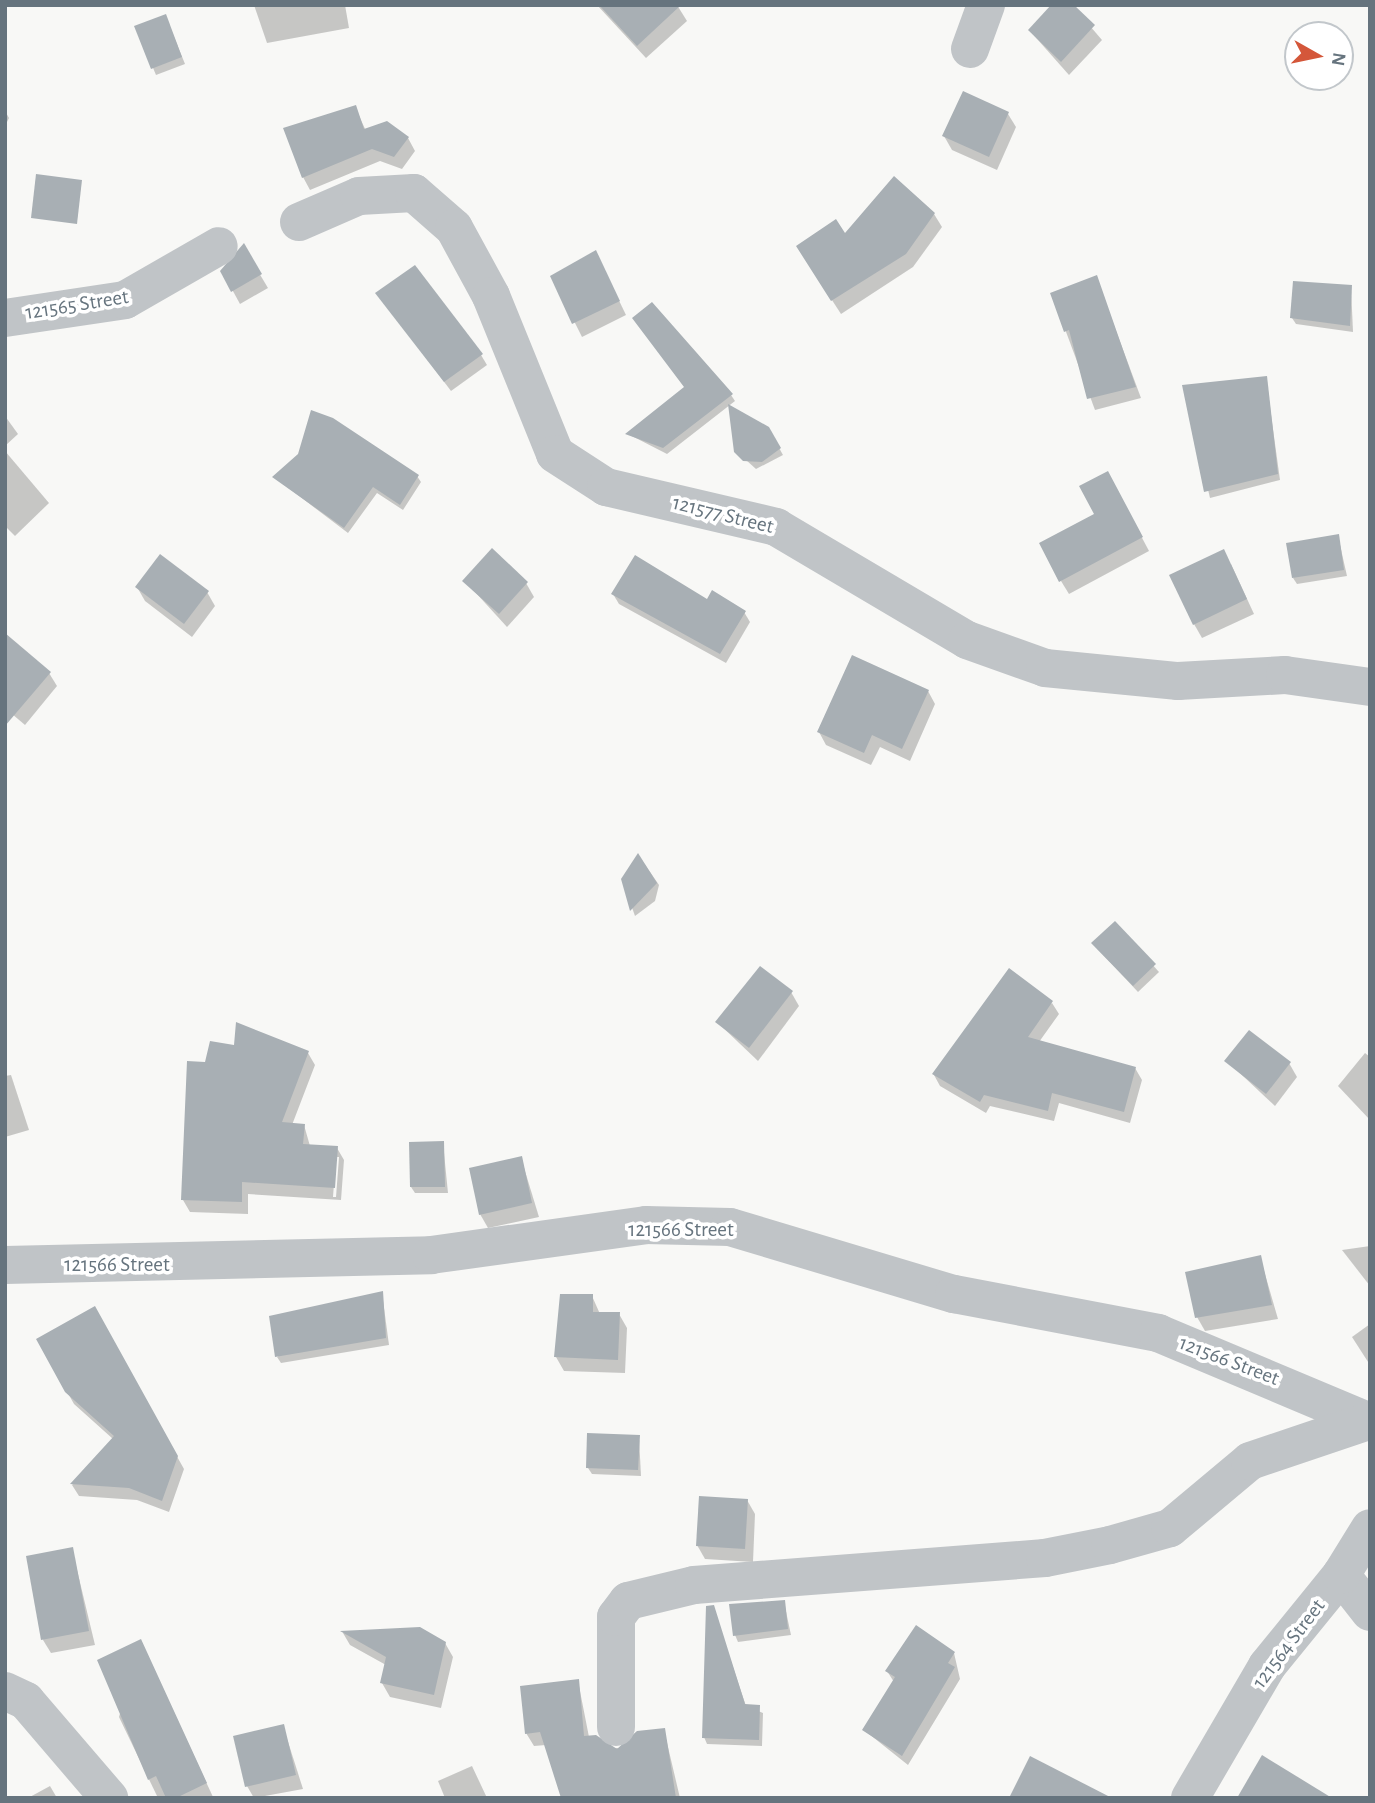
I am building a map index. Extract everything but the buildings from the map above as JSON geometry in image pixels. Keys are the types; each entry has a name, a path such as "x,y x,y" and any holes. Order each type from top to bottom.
{"street":[{"path":"970,49 986,5"},
{"name":"121577 Street","path":"299,222 359,196 414,194 454,228 491,296 555,454 606,486 776,527 932,622 1045,668 1178,681 1285,675 1370,687"},
{"name":"121565 Street","path":"5,318 125,300 219,246"},
{"name":"121566 Street","path":"5,1265 431,1255 646,1226 730,1227 954,1294 1158,1334 1369,1421"},
{"path":"617,1727 616,1617 640,1596 694,1585 1045,1558 1110,1545 1170,1528 1250,1461 1369,1421"},
{"name":"121564 Street","path":"1190,1798 1267,1666 1341,1575 1370,1528"},
{"path":"1341,1575 1370,1612"},
{"path":"5,1691 26,1701 109,1798"}]}
